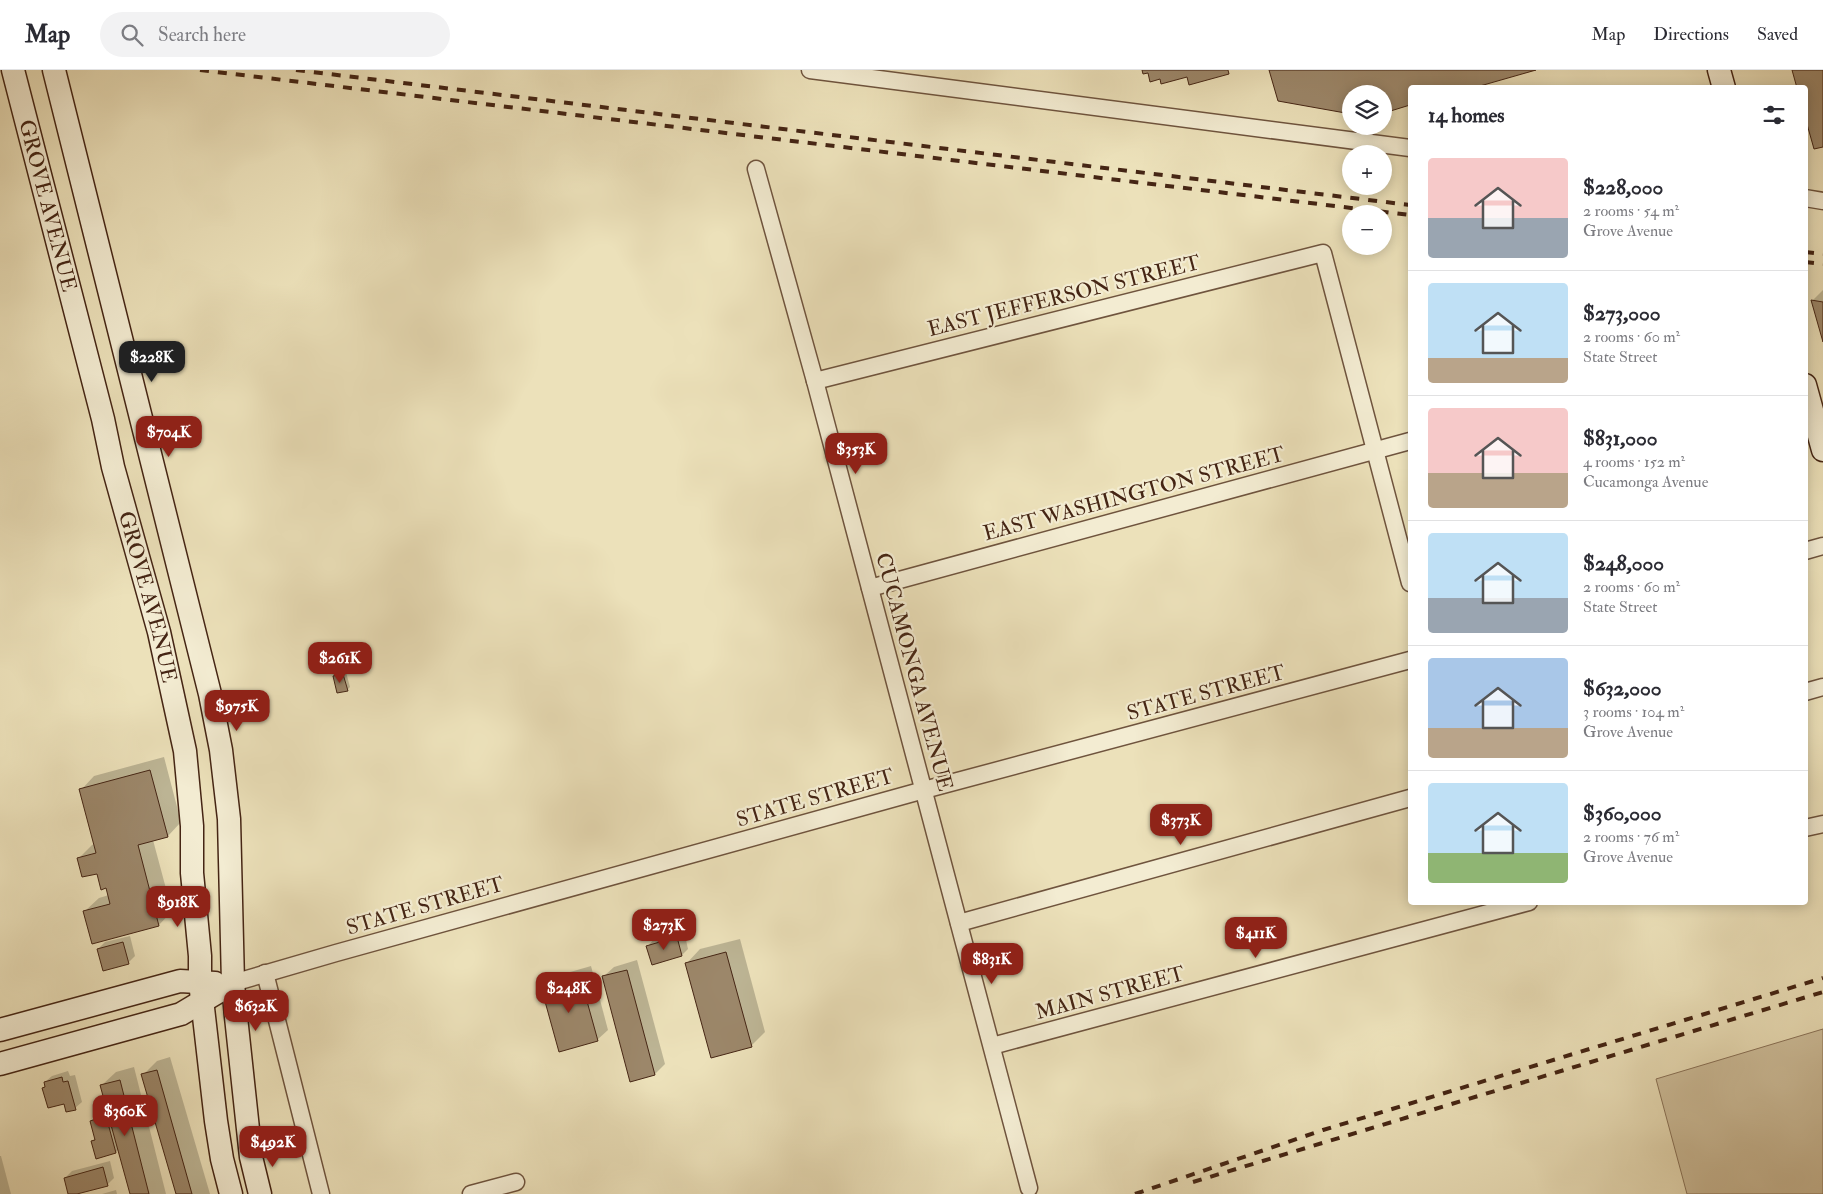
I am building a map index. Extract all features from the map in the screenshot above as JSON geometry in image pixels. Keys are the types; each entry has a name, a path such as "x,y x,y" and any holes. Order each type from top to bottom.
{"main road":[{"name":"GROVE AVENUE","path":"13,70 103,419 109,451 159,632 185,751 192,826 192,873 200,956 201,992 216,1121 222,1159 231,1194"},
{"name":"GROVE AVENUE","path":"54,70 210,694 221,750 229,819 233,983 251,1157 260,1194"},
{"path":"1719,70 1723,85"},
{"path":"1808,395 1823,450"},
{"path":"0,1030 180,981 201,992"},
{"path":"0,1064 181,1014 201,992 233,983"}],"street":[{"path":"810,70 1408,148"},
{"name":"CUCAMONGA AVENUE","path":"756,169 870,588 1029,1188"},
{"path":"1808,198 1823,201"},
{"name":"EAST JEFFERSON STREET","path":"814,381 1323,253 1375,451"},
{"name":"EAST WASHINGTON STREET","path":"870,588 1408,442"},
{"path":"1375,451 1408,575"},
{"path":"1808,550 1823,546"},
{"name":"STATE STREET","path":"233,983 924,790 1408,661"},
{"path":"1808,691 1823,687"},
{"path":"959,923 1408,799"},
{"path":"1808,827 1823,824"},
{"name":"MAIN STREET","path":"992,1046 1510,905"},
{"path":"265,973 321,1194"},
{"path":"471,1194 516,1182"}],"shaded area":[{"path":"1823,1029 1823,1194 1687,1194 1656,1079"}],"building":[{"path":"1142,70 1228,70 1229,74 1189,85 1187,77 1161,84 1160,79 1150,82 1148,73 1143,74"},
{"path":"1269,70 1536,70 1484,85 1408,85 1408,106 1392,111 1392,85 1342,85 1342,112 1278,101"},
{"path":"1792,70 1823,70 1823,147 1814,149 1808,128 1808,85 1796,85"},
{"path":"1811,300 1823,302 1823,342"},
{"path":"343,674 348,691 337,693 333,676"},
{"path":"150,770 168,837 138,845 159,926 92,944 83,911 110,904 106,888 101,890 97,874 82,877 77,858 96,853 79,789"},
{"path":"677,937 682,956 652,965 646,946"},
{"path":"123,942 129,964 103,971 97,949"},
{"path":"726,952 752,1047 711,1058 685,963"},
{"path":"627,970 655,1075 630,1082 602,976"},
{"path":"580,976 598,1041 559,1052 541,987"},
{"path":"157,1070 192,1194 176,1194 141,1074"},
{"path":"62,1077 63,1082 68,1081 76,1110 66,1112 64,1104 48,1108 42,1088 45,1087 44,1082"},
{"path":"120,1080 149,1194 130,1194 100,1085"},
{"path":"106,1116 116,1153 96,1159 91,1141 95,1140 90,1121"},
{"path":"103,1167 108,1186 77,1194 68,1194 64,1178"}],"railway":[{"path":"200,70 1408,215"},
{"path":"296,70 1408,205"},
{"path":"1808,252 1823,254"},
{"path":"1808,262 1823,264"},
{"path":"1135,1194 1323,1130 1823,978"},
{"path":"1193,1182 1823,992"}]}
